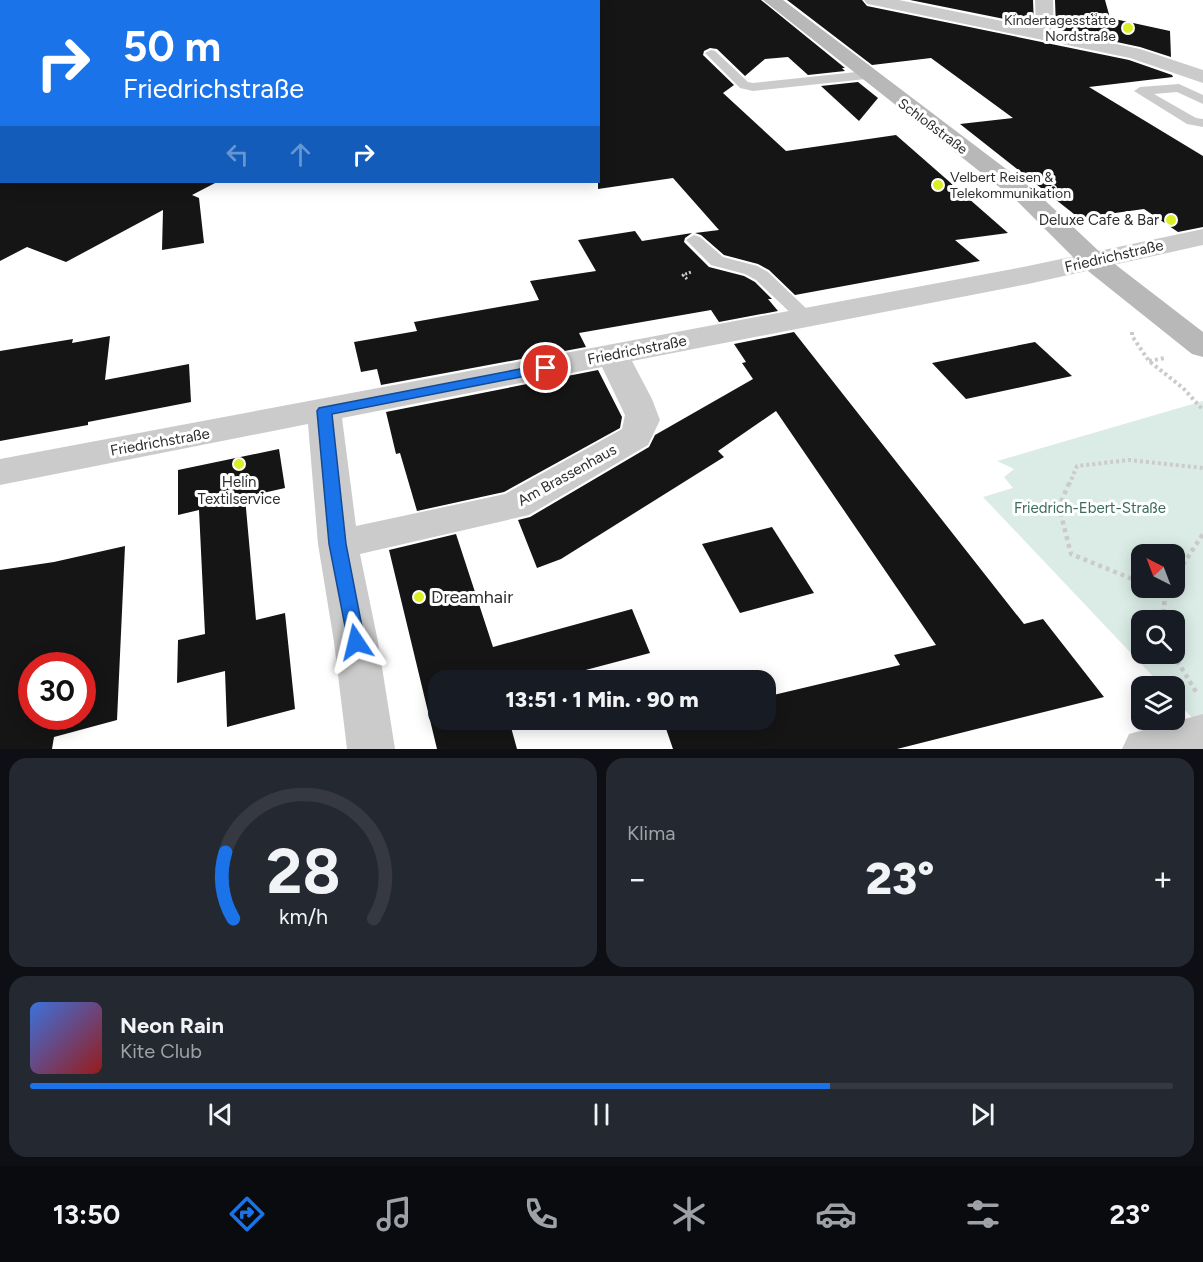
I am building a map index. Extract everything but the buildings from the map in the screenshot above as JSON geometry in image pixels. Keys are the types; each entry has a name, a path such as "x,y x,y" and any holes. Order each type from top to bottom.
{"main road":[{"name":"Schloßstraße","path":"772,0 866,75 1026,196 1093,261 1203,347"}],"street":[{"path":"873,0 1133,53 1203,77"},
{"path":"1044,0 1046,35"},
{"name":"Friedrichstraße","path":"0,472 805,318 1203,237"},
{"name":"Am Brassenhaus","path":"338,544 515,505 635,437 644,418 612,355"},
{"path":"324,411 338,544 356,642 370,749"},
{"path":"1146,749 1203,735"}],"lane":[{"path":"711,53 744,84 753,87 866,75"},
{"path":"1203,100 1179,88 1140,91 1192,121 1203,123"},
{"path":"694,240 717,261 751,270 762,276 805,318"}],"path":[{"path":"1132,328 1132,336 1149,361 1183,388 1203,410"},
{"path":"1149,361 1172,357"},
{"path":"1131,579 1071,554 1059,507 1077,466 1129,460 1203,468"},
{"path":"1185,561 1203,534"},
{"path":"1179,664 1203,704"}],"green space":[{"name":"Friedrich-Ebert-Straße","path":"1203,401 1203,718 1194,720 1185,710 1185,676 1153,676 1141,664 1185,664 1185,610 1131,610 1131,653 983,497 1013,488 1004,477 1014,469 997,461"}],"place":[{"name":"Kindertagesstätte Nordstraße","path":"1128,28"},
{"name":"Velbert Reisen & Telekommunikation","path":"938,185"},
{"name":"Deluxe Cafe & Bar","path":"1171,220"},
{"name":"Helin Textilservice","path":"239,464"},
{"name":"Dreamhair","path":"419,597"}],"route":[{"path":"356,642 338,544 324,411 546,368"}]}
